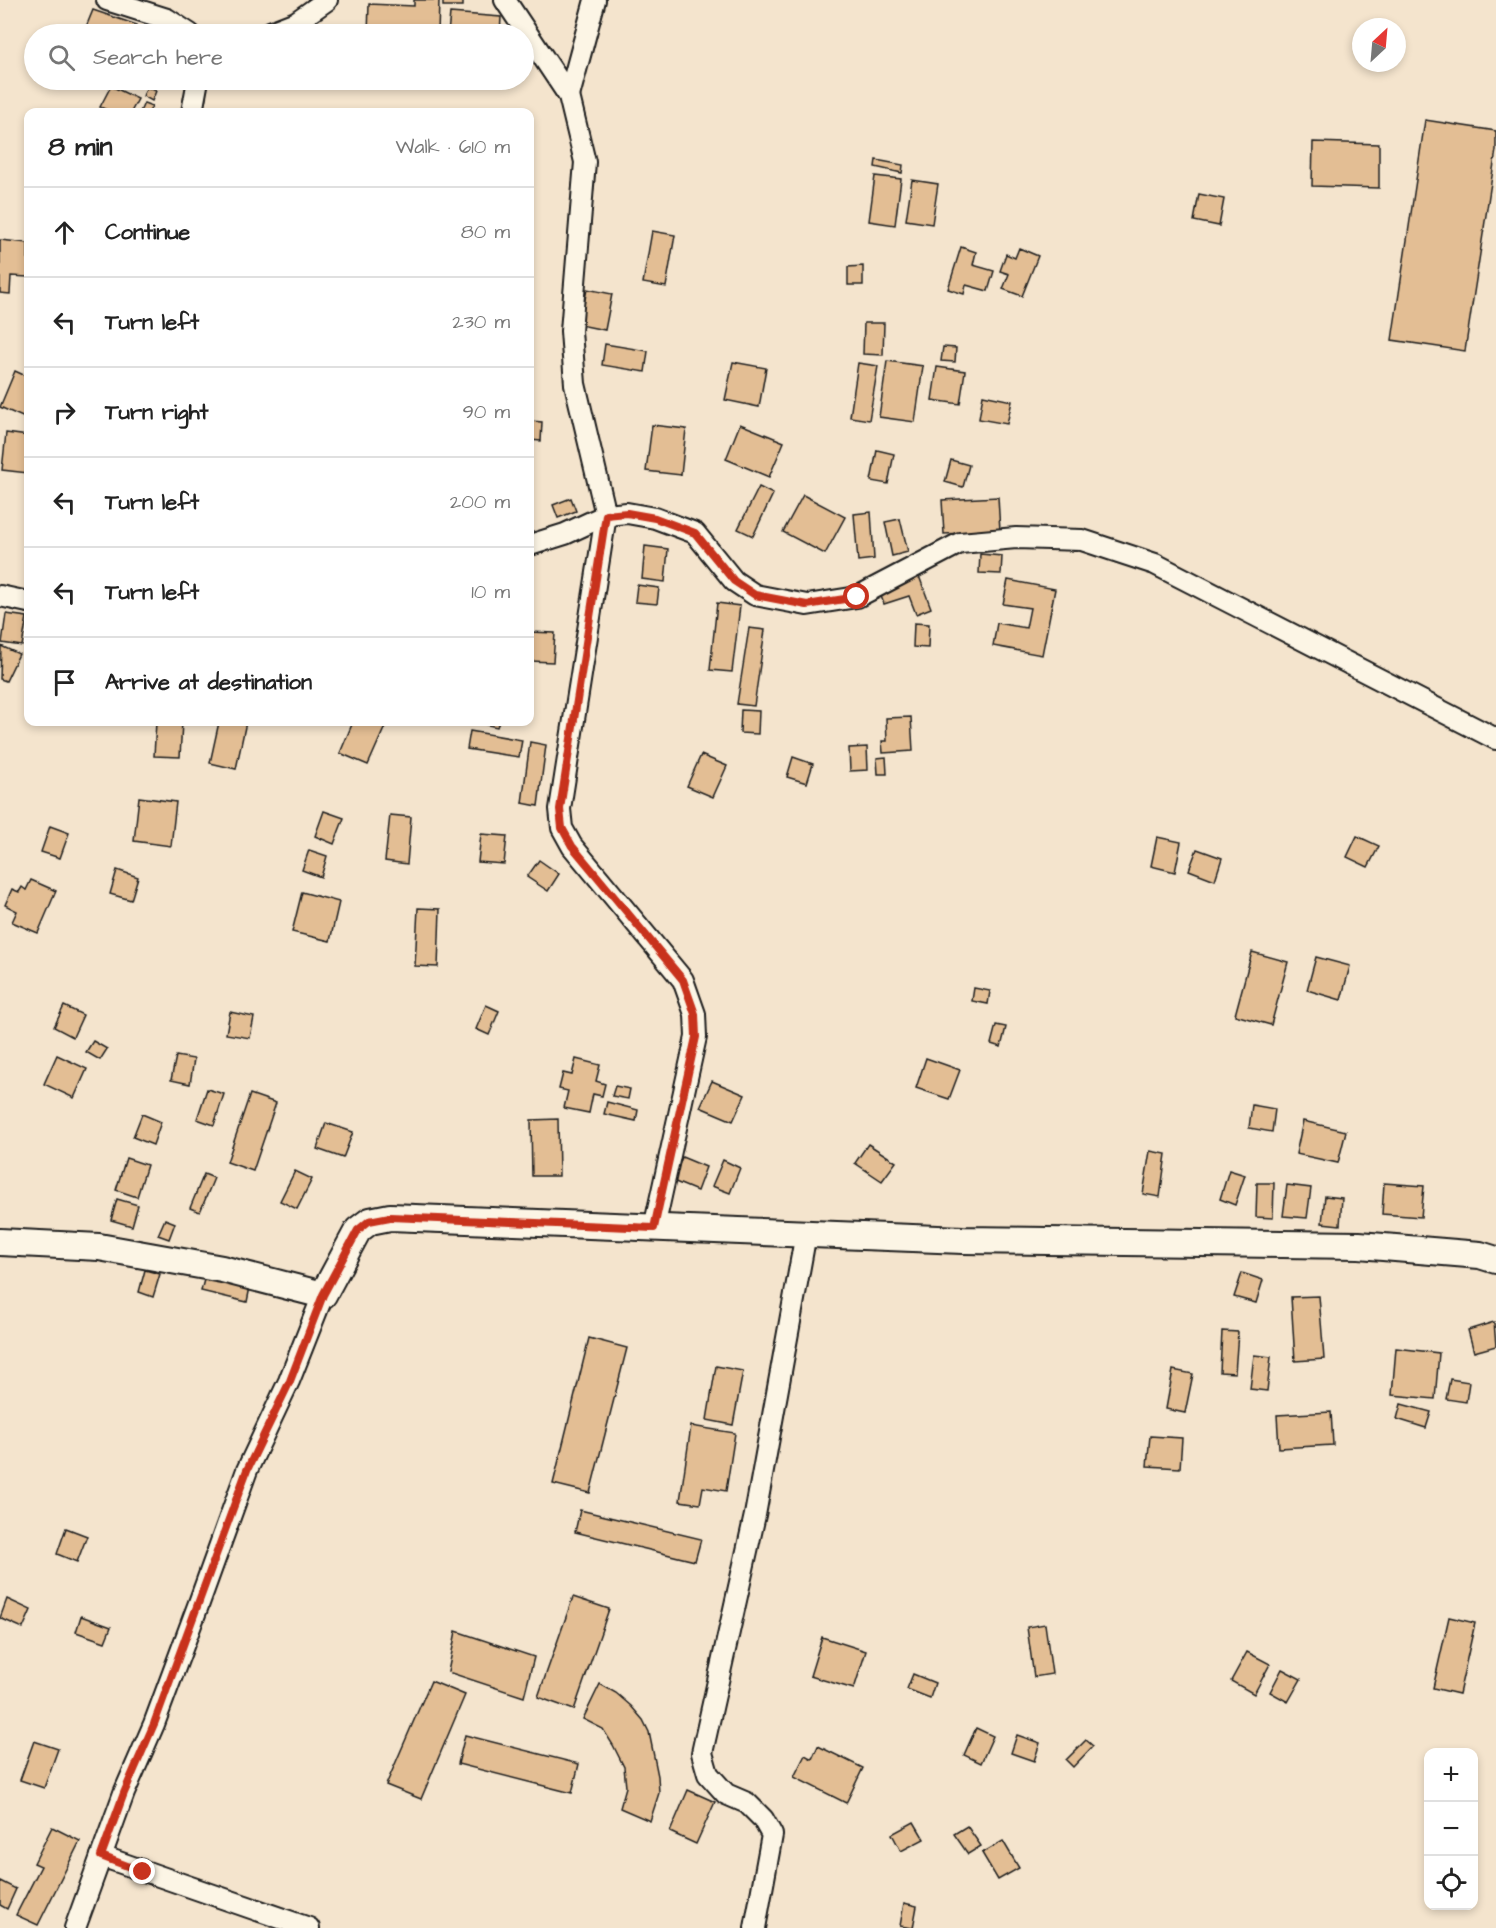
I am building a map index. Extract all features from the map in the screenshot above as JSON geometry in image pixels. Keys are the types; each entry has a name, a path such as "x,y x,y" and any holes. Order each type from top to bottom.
{"street":[{"path":"107,0 167,19 175,24"},
{"path":"291,24 327,0"},
{"path":"505,0 521,24"},
{"path":"569,96 595,0"},
{"path":"534,44 569,96 585,162 571,331 575,384 606,515 560,809 562,828 572,846 683,980 695,1014 696,1037 654,1228"},
{"path":"193,108 196,90"},
{"path":"534,544 565,534 606,515 627,513 655,518 695,533 734,581 755,595 807,605 857,597 960,543 1016,538 1082,540 1155,564 1496,739"},
{"path":"0,596 24,601"},
{"path":"75,1928 124,1793 154,1724 247,1470 290,1381 323,1295 358,1230 369,1221 390,1217 963,1240 1359,1245 1480,1255 1496,1260"},
{"path":"755,1928 772,1835 763,1819 747,1803 726,1794 708,1774 702,1753 755,1515 806,1233"},
{"path":"0,1242 99,1246 222,1269 323,1295"},
{"path":"101,1856 309,1928"}],"building":[{"path":"414,0 439,0 438,24 368,24 369,4 414,6"},
{"path":"443,0 463,0 463,6 443,6"},
{"path":"93,10 134,24 87,24"},
{"path":"450,13 501,17 501,24 449,24"},
{"path":"109,90 119,90 138,99 133,108 100,107"},
{"path":"146,90 156,91 152,101 143,96"},
{"path":"144,103 152,106 151,108 142,108"},
{"path":"1425,120 1496,131 1496,150 1465,351 1392,340"},
{"path":"1313,142 1379,144 1379,188 1312,186"},
{"path":"876,160 903,165 902,173 875,167"},
{"path":"875,176 901,179 895,225 869,221"},
{"path":"912,180 938,184 932,224 906,220"},
{"path":"1199,194 1224,199 1219,226 1194,221"},
{"path":"652,231 675,235 666,287 643,283"},
{"path":"0,240 24,243 24,277 11,276 10,294 0,293"},
{"path":"961,247 976,252 973,265 994,271 988,291 966,285 964,294 948,289"},
{"path":"1019,248 1038,256 1022,296 1003,289 1009,274 1000,271 1006,254 1015,258"},
{"path":"863,266 863,285 848,285 848,267"},
{"path":"587,289 612,294 605,330 580,325"},
{"path":"864,323 884,323 883,355 863,354"},
{"path":"605,344 648,351 645,372 602,365"},
{"path":"943,347 956,348 955,362 941,361"},
{"path":"887,361 923,366 915,422 879,417"},
{"path":"733,362 766,368 759,407 725,400"},
{"path":"858,363 878,366 869,420 850,417"},
{"path":"937,367 965,371 960,404 932,400"},
{"path":"15,371 24,375 24,418 0,407"},
{"path":"983,395 1012,401 1007,424 979,419"},
{"path":"534,421 542,422 541,441 534,440"},
{"path":"740,424 784,442 769,477 726,459"},
{"path":"652,425 686,429 681,475 646,471"},
{"path":"6,433 24,435 24,473 2,470"},
{"path":"877,450 894,454 888,484 871,481"},
{"path":"951,460 969,465 963,487 945,482"},
{"path":"759,487 773,494 753,536 738,529"},
{"path":"803,495 845,517 825,554 783,532"},
{"path":"998,497 1000,531 944,534 942,500"},
{"path":"571,498 576,511 558,518 553,505"},
{"path":"871,512 874,559 858,561 854,514"},
{"path":"900,519 908,552 892,556 885,522"},
{"path":"645,546 668,549 665,582 642,579"},
{"path":"980,554 1002,556 1001,574 979,573"},
{"path":"919,576 931,608 916,614 909,596 884,604 879,591"},
{"path":"1008,580 1055,589 1042,655 993,646 997,623 1026,628 1030,608 1003,604"},
{"path":"637,585 659,588 657,604 635,602"},
{"path":"717,603 740,606 732,672 710,670"},
{"path":"6,614 24,617 22,646 2,643"},
{"path":"914,623 929,624 928,648 913,647"},
{"path":"749,628 765,630 754,706 737,704"},
{"path":"534,632 555,633 553,662 534,661"},
{"path":"1,646 19,654 6,681 0,679"},
{"path":"741,710 759,711 758,734 740,733"},
{"path":"911,717 913,751 883,753 882,741 887,741 886,718"},
{"path":"156,726 182,726 180,757 154,756"},
{"path":"218,726 245,726 236,769 210,763"},
{"path":"351,726 385,726 368,765 340,753"},
{"path":"470,731 522,740 519,757 467,749"},
{"path":"530,742 546,745 538,806 522,803"},
{"path":"867,747 868,770 850,771 849,748"},
{"path":"701,755 727,766 713,797 687,786"},
{"path":"793,757 813,764 807,783 787,777"},
{"path":"886,757 887,774 878,774 877,758"},
{"path":"139,797 176,802 171,846 134,841"},
{"path":"324,811 344,818 334,844 315,836"},
{"path":"390,815 411,817 407,864 385,861"},
{"path":"50,826 69,833 60,858 41,852"},
{"path":"481,834 507,836 504,864 478,862"},
{"path":"1357,836 1379,846 1368,867 1347,857"},
{"path":"1157,837 1181,842 1175,872 1151,866"},
{"path":"1197,849 1222,858 1215,880 1189,870"},
{"path":"309,850 327,856 321,877 302,870"},
{"path":"539,860 559,874 548,891 527,877"},
{"path":"117,870 138,877 131,900 110,894"},
{"path":"31,880 56,891 38,933 12,922 17,911 5,905 12,889 19,892 22,887 26,890"},
{"path":"302,892 339,902 330,941 292,932"},
{"path":"418,908 440,909 438,967 415,966"},
{"path":"1252,952 1288,962 1271,1025 1235,1015"},
{"path":"1316,957 1350,966 1341,1000 1307,990"},
{"path":"974,988 990,991 988,1004 972,1001"},
{"path":"486,1005 499,1011 489,1035 476,1029"},
{"path":"64,1006 83,1015 73,1037 54,1027"},
{"path":"230,1012 254,1017 250,1038 226,1034"},
{"path":"996,1025 1006,1027 1001,1047 991,1044"},
{"path":"93,1041 107,1049 100,1060 86,1052"},
{"path":"57,1055 87,1069 74,1098 44,1084"},
{"path":"176,1056 194,1059 190,1084 171,1080"},
{"path":"926,1058 960,1070 949,1099 916,1088"},
{"path":"576,1059 600,1065 596,1081 605,1084 602,1096 593,1094 589,1113 564,1108 568,1091 559,1089 563,1073 572,1075"},
{"path":"712,1081 745,1095 733,1121 700,1107"},
{"path":"615,1086 630,1089 628,1099 612,1096"},
{"path":"207,1089 224,1094 214,1125 197,1119"},
{"path":"250,1094 276,1103 253,1171 227,1162"},
{"path":"607,1102 638,1110 636,1121 604,1114"},
{"path":"1252,1105 1275,1109 1272,1132 1249,1128"},
{"path":"142,1114 161,1122 153,1145 133,1137"},
{"path":"558,1119 559,1176 532,1176 531,1120"},
{"path":"1303,1121 1346,1131 1338,1163 1296,1154"},
{"path":"326,1123 353,1132 343,1158 317,1149"},
{"path":"868,1144 896,1162 882,1181 855,1163"},
{"path":"1150,1151 1166,1154 1160,1197 1143,1194"},
{"path":"682,1157 706,1167 697,1191 673,1181"},
{"path":"126,1158 147,1165 137,1197 116,1190"},
{"path":"723,1160 740,1168 730,1193 712,1186"},
{"path":"1229,1170 1245,1175 1235,1205 1220,1199"},
{"path":"295,1171 312,1179 297,1209 280,1201"},
{"path":"204,1174 214,1178 200,1212 190,1208"},
{"path":"1257,1183 1274,1183 1273,1218 1256,1217"},
{"path":"1384,1183 1424,1186 1421,1217 1382,1214"},
{"path":"1287,1185 1311,1188 1307,1218 1283,1216"},
{"path":"1325,1196 1342,1198 1340,1225 1322,1223"},
{"path":"117,1199 138,1205 132,1226 111,1220"},
{"path":"165,1219 175,1223 169,1239 158,1235"},
{"path":"145,1270 160,1274 153,1297 139,1292"},
{"path":"1242,1273 1263,1280 1256,1303 1234,1297"},
{"path":"205,1276 250,1287 247,1302 201,1291"},
{"path":"1319,1296 1324,1359 1295,1361 1291,1297"},
{"path":"1494,1322 1496,1346 1474,1352 1468,1330"},
{"path":"1222,1331 1238,1332 1235,1373 1220,1372"},
{"path":"589,1338 627,1348 590,1493 553,1484"},
{"path":"1396,1348 1439,1353 1435,1399 1392,1395"},
{"path":"1254,1355 1271,1357 1267,1391 1250,1389"},
{"path":"716,1366 743,1371 733,1425 707,1420"},
{"path":"1173,1370 1193,1374 1185,1413 1166,1409"},
{"path":"1450,1379 1469,1382 1466,1402 1446,1399"},
{"path":"1401,1404 1431,1412 1426,1428 1397,1419"},
{"path":"1331,1412 1333,1445 1279,1448 1277,1415"},
{"path":"691,1426 735,1433 726,1491 703,1487 700,1504 680,1501"},
{"path":"1150,1436 1182,1438 1180,1468 1147,1466"},
{"path":"580,1510 701,1539 695,1561 575,1532"},
{"path":"66,1528 87,1536 77,1562 57,1554"},
{"path":"573,1597 609,1609 574,1710 538,1697"},
{"path":"7,1599 31,1610 23,1628 0,1618"},
{"path":"81,1616 111,1627 105,1642 76,1632"},
{"path":"1449,1617 1475,1623 1459,1694 1433,1688"},
{"path":"1045,1624 1052,1674 1034,1677 1027,1627"},
{"path":"456,1631 534,1657 524,1697 448,1672"},
{"path":"822,1637 866,1651 854,1689 810,1676"},
{"path":"1247,1652 1270,1664 1254,1694 1231,1681"},
{"path":"1282,1669 1301,1679 1288,1702 1270,1692"},
{"path":"913,1674 935,1683 930,1698 907,1689"},
{"path":"431,1681 465,1695 421,1799 386,1785"},
{"path":"600,1684 616,1693 631,1706 643,1720 649,1732 659,1793 650,1821 620,1808 626,1787 624,1767 603,1729 583,1719"},
{"path":"976,1728 993,1736 981,1763 964,1755"},
{"path":"465,1735 579,1764 572,1793 458,1764"},
{"path":"1017,1735 1040,1743 1034,1761 1011,1753"},
{"path":"1086,1740 1093,1746 1073,1767 1066,1760"},
{"path":"34,1741 58,1749 44,1788 20,1780"},
{"path":"818,1746 863,1768 846,1803 794,1777 805,1755 812,1759"},
{"path":"688,1790 715,1802 696,1844 670,1832"},
{"path":"914,1822 924,1839 901,1851 892,1834"},
{"path":"967,1826 981,1846 968,1854 954,1834"},
{"path":"52,1827 80,1841 38,1925 16,1915 41,1866 34,1863"},
{"path":"1003,1841 1019,1868 998,1880 982,1853"},
{"path":"0,1881 16,1889 7,1909 0,1905"},
{"path":"904,1903 917,1906 913,1928 900,1926"}],"route":[{"path":"143,1872 101,1856 124,1793 154,1724 247,1470 290,1381 323,1295 358,1230 369,1221 390,1217 654,1228 696,1037 695,1014 683,980 572,846 562,828 560,809 606,515 627,513 655,518 695,533 734,581 755,595 807,605 857,597"}]}
